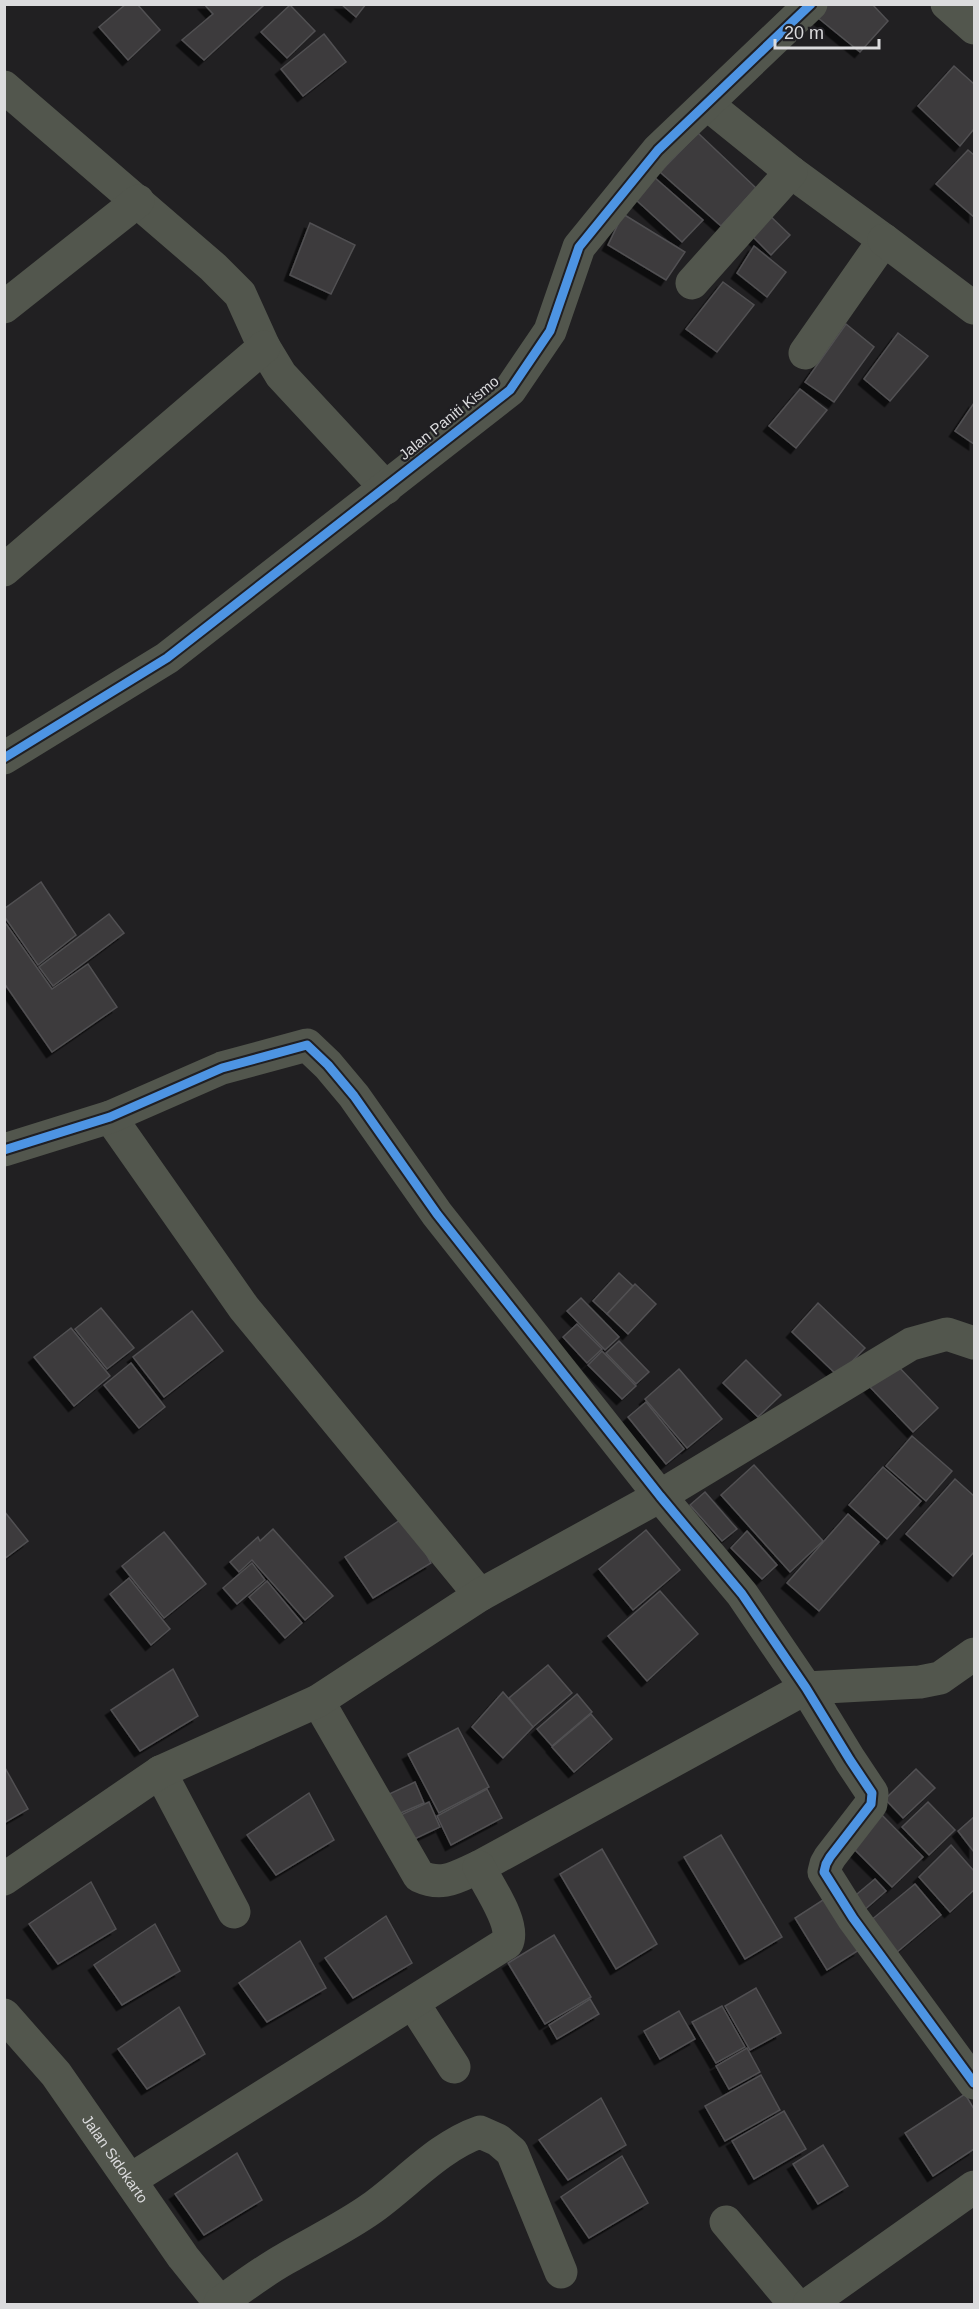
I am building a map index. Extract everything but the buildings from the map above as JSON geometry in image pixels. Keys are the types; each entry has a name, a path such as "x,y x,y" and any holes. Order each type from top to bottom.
{"street":[{"name":"Jalan Paniti Kismo","path":"4,758 167,658 510,390 550,331 579,247 658,150 812,4"},
{"path":"947,4 975,28"},
{"path":"4,87 138,201 240,294 264,347 282,375 386,488"},
{"path":"707,104 791,172 975,308"},
{"path":"692,284 791,172"},
{"path":"4,307 138,201"},
{"path":"805,353 884,240"},
{"path":"4,570 264,347"},
{"path":"4,1150 110,1117 222,1068 307,1045 328,1065 354,1096 437,1214 660,1496 742,1594 807,1688 872,1793 871,1804 830,1857 824,1872 853,1918 975,2083"},
{"path":"110,1117 244,1308 480,1595"},
{"path":"4,1879 160,1772 318,1701 480,1595 660,1496 911,1344 947,1334 975,1342"},
{"path":"318,1701 419,1876 432,1882 448,1881 479,1868 807,1688 920,1682 940,1678 975,1654"},
{"path":"160,1772 234,1912"},
{"path":"130,2180 507,1943 510,1936 509,1925 479,1868"},
{"path":"413,2003 454,2067"},
{"name":"Jalan Sidokarto","path":"6,2021 56,2074 183,2257 221,2304"},
{"path":"221,2304 283,2260 334,2233 373,2207 430,2161 468,2136 480,2132 498,2140 512,2152 561,2272"},
{"path":"809,2304 975,2187"},
{"path":"726,2222 795,2304"}],"cycle path":[{"path":"4,758 167,658 510,390 550,331 579,247 658,150 811,4"},
{"path":"4,1150 110,1117 222,1068 307,1045 328,1065 354,1096 437,1214 660,1496 742,1594 806,1688 872,1793 871,1804 830,1857 824,1872 853,1918 974,2083"}]}
